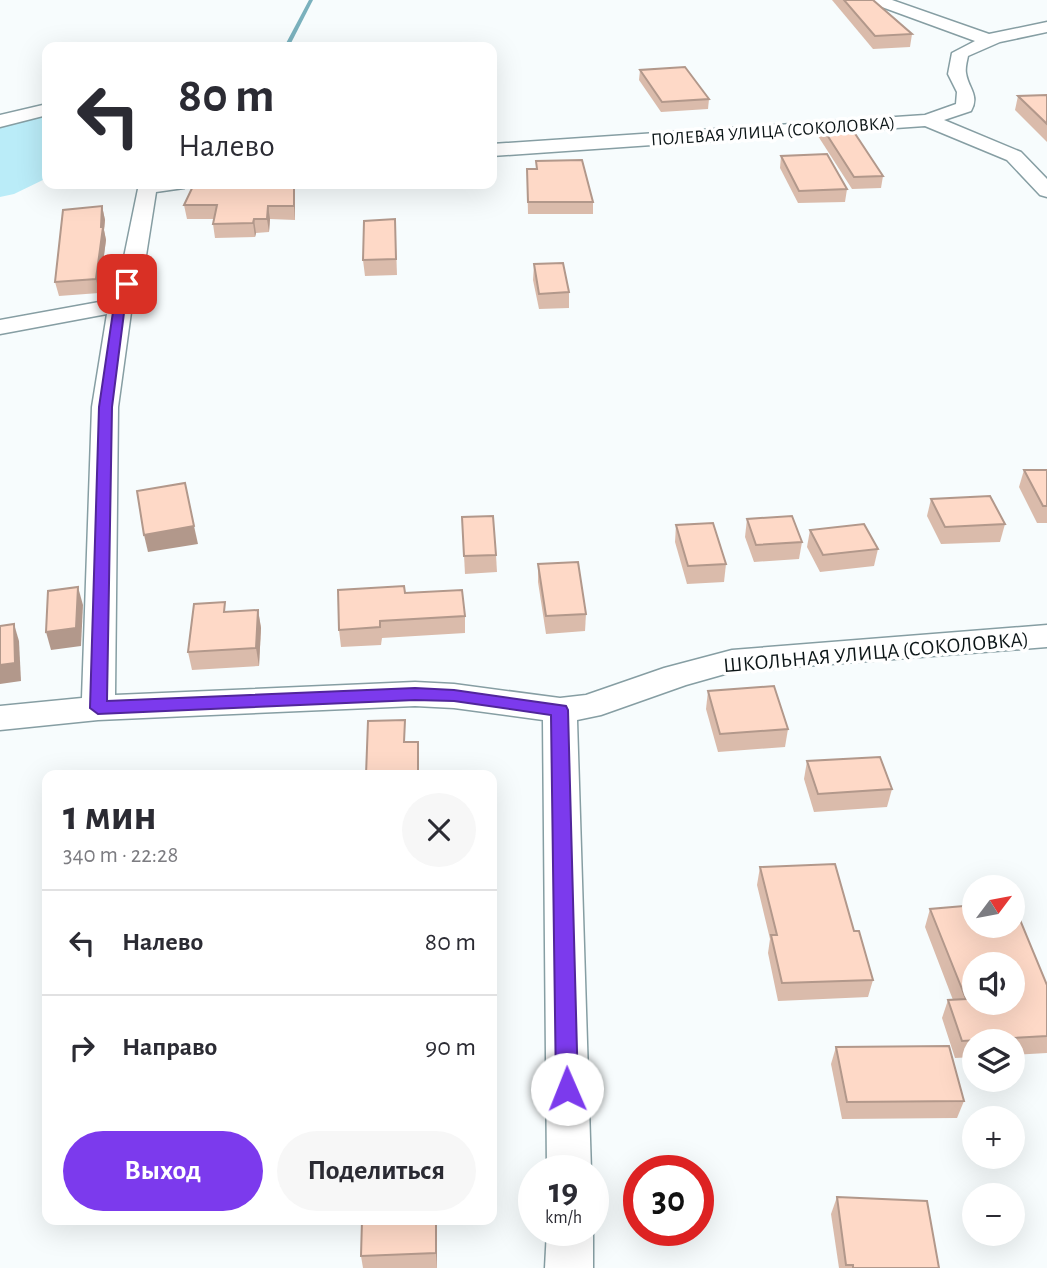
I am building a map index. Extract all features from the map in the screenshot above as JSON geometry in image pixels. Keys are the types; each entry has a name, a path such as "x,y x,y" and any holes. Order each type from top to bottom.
{"street":[{"path":"877,0 989,40"},
{"name":"ПОЛЕВАЯ УЛИЦА (СОКОЛОВКА)","path":"497,150 927,120 965,107 966,92 957,74 960,53 989,40 1047,27"},
{"path":"0,121 42,111"},
{"path":"927,120 1014,156 1047,191"},
{"path":"98,708 105,407 120,305 134,262 147,189"},
{"path":"0,327 120,305"},
{"name":"ШКОЛЬНАЯ УЛИЦА (СОКОЛОВКА)","path":"0,718 98,708 415,694 454,696 560,710 589,707 676,676 732,661 1047,636"},
{"path":"560,710 569,1155"},
{"path":"569,1268 570,1246"}],"shaded area":[{"path":"42,116 42,180 14,194 0,197 0,126"}],"building":[{"path":"844,0 873,0 912,34 875,36"},
{"path":"685,67 709,99 662,102 640,70"},
{"path":"1047,95 1047,124 1018,96"},
{"path":"848,123 883,176 854,177 820,124"},
{"path":"827,154 847,189 799,191 781,156"},
{"path":"582,160 593,202 528,202 527,169 537,169 536,161"},
{"path":"192,189 294,189 294,206 268,206 267,219 254,219 253,223 213,224 217,205 184,205"},
{"path":"102,206 103,227 96,279 55,282 63,210"},
{"path":"395,219 396,259 363,260 364,221"},
{"path":"563,263 569,292 539,294 534,264"},
{"path":"1024,470 1047,470 1047,506 1043,506"},
{"path":"185,483 194,526 144,535 137,491"},
{"path":"990,496 1005,524 945,527 931,499"},
{"path":"493,516 496,555 464,556 462,517"},
{"path":"792,516 802,542 756,545 747,519"},
{"path":"713,523 726,564 688,566 676,525"},
{"path":"864,524 878,549 823,555 810,530"},
{"path":"578,562 586,614 546,616 538,564"},
{"path":"404,586 405,593 462,590 465,616 380,621 380,627 339,630 338,590"},
{"path":"78,587 76,628 46,632 48,591"},
{"path":"225,602 224,612 258,610 256,648 188,652 194,604"},
{"path":"14,624 15,663 0,665 0,626"},
{"path":"774,686 788,729 720,734 708,691"},
{"path":"405,720 404,742 418,742 418,770 366,770 368,721"},
{"path":"880,757 892,789 818,794 807,761"},
{"path":"835,864 854,931 859,931 873,980 782,983 771,935 777,935 760,867"},
{"path":"962,906 962,938 1026,938 1026,934 1047,985 1047,1036 1025,1037 1025,1029 962,1029 962,1041 948,1000 962,999 962,1015 1025,1015 1025,952 962,952 962,989 930,909"},
{"path":"949,1046 964,1101 847,1102 836,1047"},
{"path":"837,1197 927,1201 939,1268 853,1268 853,1265 846,1265"},
{"path":"362,1225 436,1225 436,1253 361,1256"}],"waterway":[{"path":"289,42 311,0"}],"route":[{"path":"127,284 120,305 105,407 98,708 415,694 454,696 560,710 567,1089"}]}
